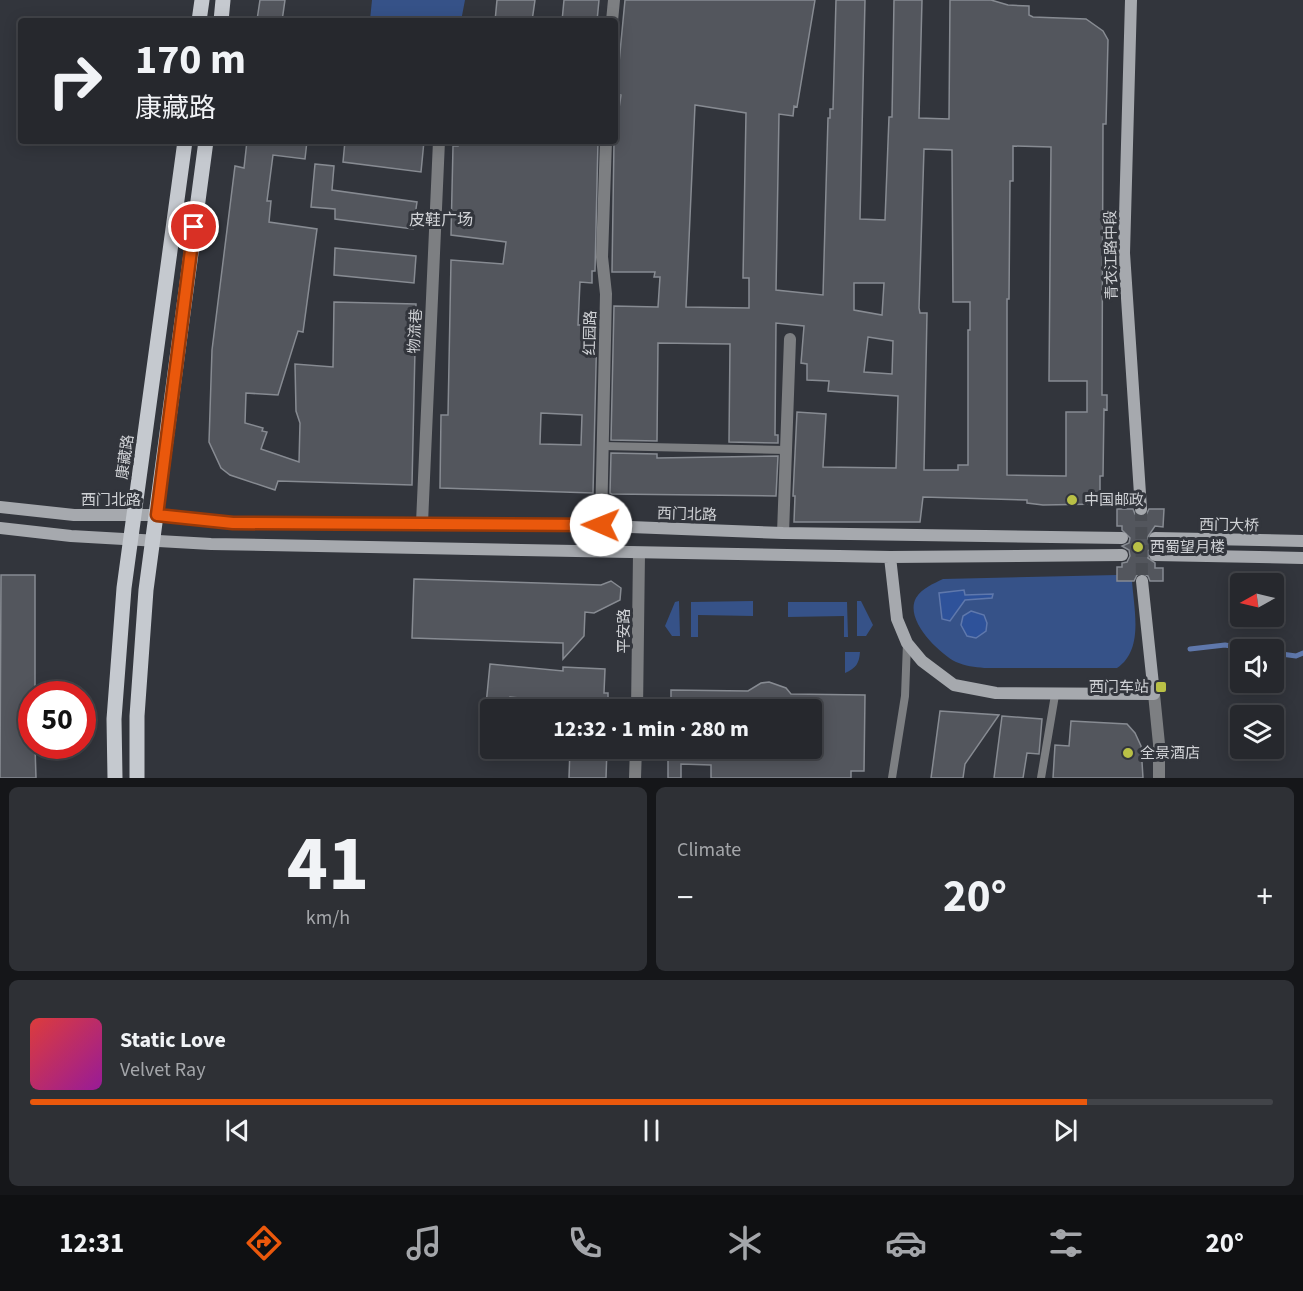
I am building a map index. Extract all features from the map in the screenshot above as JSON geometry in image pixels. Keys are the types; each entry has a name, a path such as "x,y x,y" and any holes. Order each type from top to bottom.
{"main road":[{"path":"199,18 202,0"},
{"path":"221,18 223,0"},
{"name":"青衣江路中段","path":"1128,0 1124,253 1141,509"},
{"name":"康藏路","path":"116,778 114,719 124,588 185,144"},
{"path":"137,778 138,705 146,590 206,144"},
{"name":"西门北路","path":"0,507 74,515 157,515 233,523 601,525 783,533 1122,538"},
{"path":"0,528 154,541 639,553 890,558 1122,555"},
{"name":"西门大桥","path":"1155,538 1303,541"},
{"path":"1155,555 1303,558"},
{"path":"890,558 897,619 907,644 922,661 954,685 996,693 1154,694 1142,581"}],"street":[{"path":"612,18 614,0"},
{"name":"物流巷","path":"422,523 439,144"},
{"name":"红园路","path":"601,525 606,294 602,257 606,144"},
{"path":"783,533 790,339"},
{"name":"平安路","path":"637,699 639,553"},
{"path":"1154,694 1159,744 1159,778"},
{"path":"635,778 636,759"}],"lane":[{"path":"603,446 786,450"},
{"path":"892,778 905,696 907,644"},
{"path":"1041,778 1055,695"}],"shaded area":[{"path":"372,0 465,0 462,18 370,18"},
{"path":"1117,575 1117,581 1132,581 1135,629 1131,651 1117,668 984,668 970,666 949,658 933,644 919,626 915,616 914,607 918,595 943,579"},
{"path":"964,590 965,595 993,594 992,598 965,600 950,621 942,619 939,593"},
{"path":"679,601 680,636 672,636 665,626 675,602"},
{"path":"753,601 753,616 698,615 698,637 691,637 691,602"},
{"path":"857,601 861,601 873,625 866,636 857,636"},
{"path":"788,602 847,602 848,637 844,637 844,616 788,617"},
{"path":"971,611 984,615 987,623 986,631 976,638 967,636 961,625 963,616"},
{"path":"845,652 860,652 856,665 845,673"}],"building":[{"path":"260,0 285,0 282,18 257,18"},
{"path":"497,0 535,0 532,18 495,18"},
{"path":"564,0 599,0 597,18 562,18"},
{"path":"625,0 815,0 797,107 794,106 793,116 779,114 776,290 823,295 828,118 830,118 830,109 833,109 836,0 865,0 860,219 885,220 889,117 892,117 894,0 922,0 919,118 949,119 950,0 991,0 1008,5 1029,6 1029,15 1033,17 1086,19 1103,31 1108,40 1106,124 1103,124 1102,395 1107,395 1107,410 1104,409 1103,476 1100,476 1100,504 1043,505 1027,503 1027,500 923,497 920,522 794,522 797,412 826,414 823,467 896,468 898,396 828,391 829,381 807,380 807,364 801,363 804,326 776,323 775,435 778,435 778,443 729,442 730,344 658,343 657,441 611,440 614,306 658,307 660,277 654,277 655,272 612,272 614,144 618,144 621,95 618,94 618,73","holes":["695,105 746,113 743,278 749,278 749,308 686,307","1013,146 1051,147 1049,381 1087,381 1087,412 1066,412 1066,476 1007,475 1007,299 1009,299 1010,181 1013,181","924,149 952,150 953,302 970,302 968,465 958,465 958,470 924,470 927,313 920,313 919,308","854,283 884,283 882,315 854,310","868,337 893,341 892,374 864,372"]},
{"path":"247,144 307,144 305,159 273,155 267,201 271,201 269,222 317,229 303,332 298,331 278,395 246,393 245,423 263,428 262,431 267,432 261,449 299,462 300,423 296,411 295,364 333,367 334,302 416,304 412,485 278,481 275,490 230,475 221,468 209,442 212,350 235,166 244,168"},
{"path":"345,144 424,144 421,172 343,162"},
{"path":"458,144 598,144 595,271 592,271 592,283 580,282 578,325 597,325 593,493 440,488 441,415 448,415 451,260 503,264 506,242 451,235 453,146 458,146","holes":["541,413 582,415 581,445 540,444"]},
{"path":"315,164 334,166 332,190 417,202 413,229 335,219 335,209 311,207"},
{"path":"335,248 416,256 414,283 334,275"},
{"path":"611,453 657,454 657,458 778,456 776,496 612,494 610,493"},
{"name":"西蜀望月楼","path":"1117,509 1133,509 1135,514 1141,517 1146,515 1149,509 1164,509 1163,527 1155,526 1147,538 1155,546 1148,551 1148,558 1155,563 1155,568 1163,568 1163,581 1150,581 1148,576 1142,573 1137,575 1134,581 1117,581 1117,567 1122,567 1122,563 1127,562 1130,556 1129,550 1122,546 1129,543 1130,538 1122,530 1122,526 1117,526"},
{"path":"1,575 35,575 35,681 18,681 18,759 35,759 36,778 0,778"},
{"path":"414,579 601,585 611,581 621,588 620,600 594,613 585,612 584,636 563,659 563,643 412,638"},
{"path":"490,664 563,671 563,667 605,669 604,693 608,693 608,699 510,697 510,699 487,699"},
{"path":"769,682 786,688 791,694 865,695 864,771 851,771 851,778 711,778 711,765 681,764 681,778 668,778 668,759 822,759 822,699 671,699 671,690 748,691 761,683"},
{"path":"940,711 999,715 965,764 963,778 931,778"},
{"path":"1002,716 1042,719 1039,754 1027,753 1023,778 994,778"},
{"path":"1071,721 1127,724 1135,733 1141,746 1143,778 1053,778 1055,745 1069,746"},
{"path":"570,759 607,759 606,778 569,778"}],"waterway":[{"path":"1190,649 1230,646"},
{"path":"1284,654 1296,656 1303,653"}],"tunnel":[{"path":"1141,509 1142,581"}],"place":[{"name":"中国邮政","path":"1072,500"},
{"name":"西蜀望月楼","path":"1138,547"},
{"name":"西门车站","path":"1161,687"},
{"name":"全景酒店","path":"1128,753"}],"district":[{"name":"皮鞋广场","path":"441,219"}],"route":[{"path":"194,227 157,515 233,523 601,525"}]}
